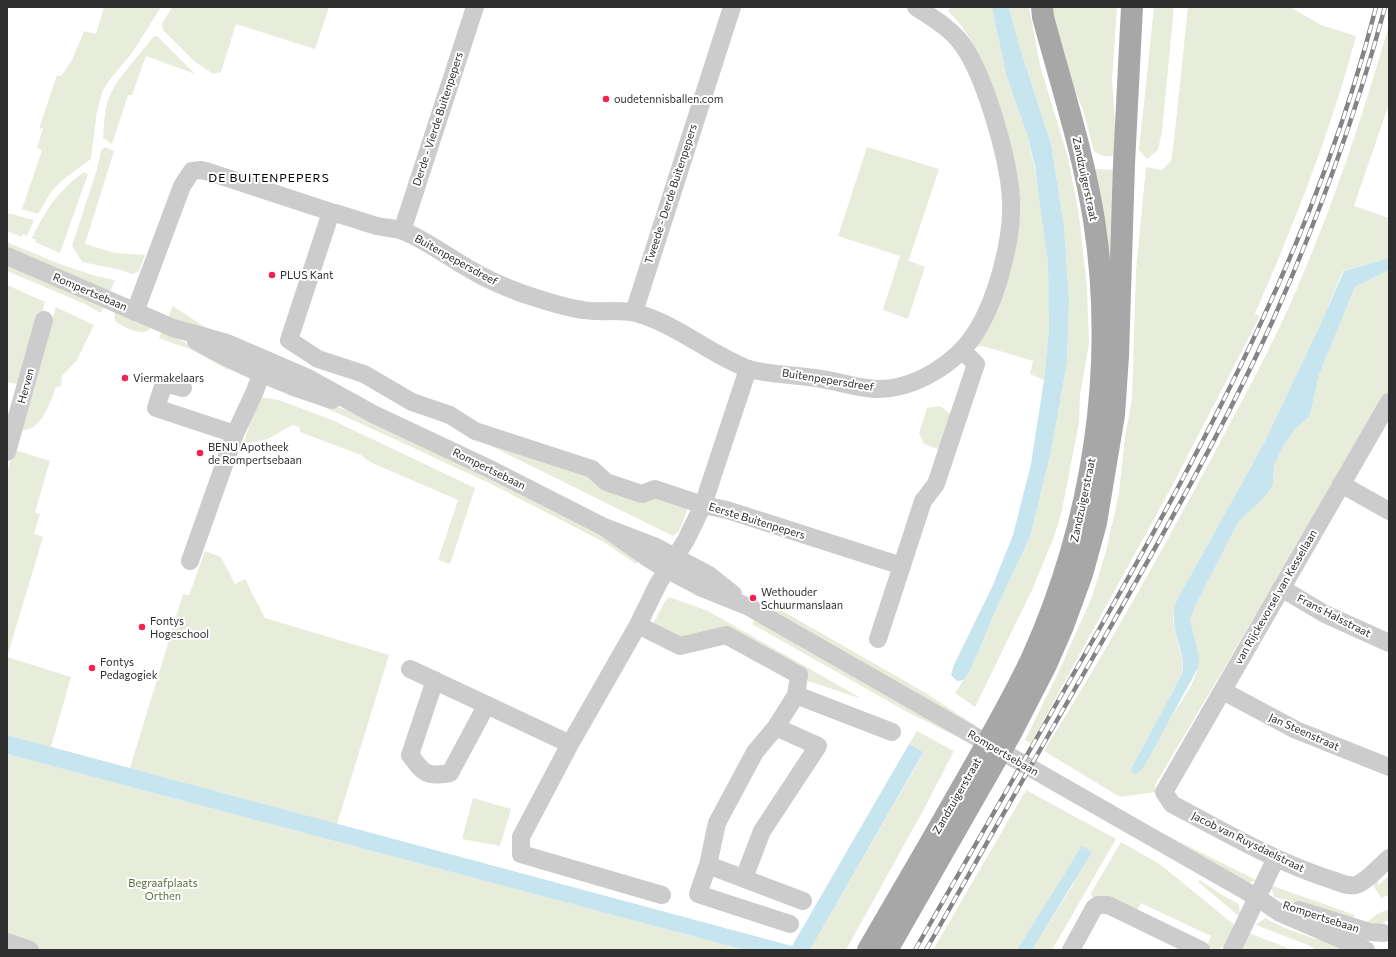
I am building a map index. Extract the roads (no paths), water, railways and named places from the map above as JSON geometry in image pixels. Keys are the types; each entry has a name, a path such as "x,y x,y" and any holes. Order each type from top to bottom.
{"main road":[{"name":"Zandzuigerstraat","path":"1004,729 1066,570 1080,520 1099,414 1102,355 1102,294 1094,221 1082,161 1043,17 1042,7"},
{"name":"Zandzuigerstraat","path":"868,950 1004,729 1045,667 1071,604 1096,523 1114,415 1118,356 1126,96 1132,7"},
{"name":"Zandzuigerstraat","path":"887,950 983,765"}],"street":[{"name":"Derde - Vierde Buitenpepers","path":"402,231 475,7"},
{"name":"Tweede - Derde Buitenpepers","path":"634,312 732,7"},
{"name":"Buitenpepersdreef","path":"135,312 182,186 192,171 201,170 379,227 402,231 495,283 522,293 560,305 585,310 634,312 658,321 748,369 821,378 878,389 901,385 921,378 945,365 962,350 976,333 987,312 1007,252 1011,225 1010,192 1002,150 988,100 970,56 958,38 944,25 916,7"},
{"path":"331,212 289,340 318,359 364,374 412,402 450,415 475,431 592,469 606,482 642,494 655,489 703,505 638,625 570,744 521,837 521,854 662,896"},
{"name":"Rompertsebaan","path":"7,256 173,328 227,343 263,367 306,377 373,414 492,470 604,527 649,559 671,564 702,588 749,607 1258,898 1280,913 1366,950"},
{"name":"Herven","path":"7,452 44,320"},
{"path":"878,639 923,501 936,484 976,364 962,350"},
{"path":"190,561 235,434 263,367"},
{"name":"Eerste Buitenpepers","path":"748,369 703,505 727,510 902,566"},
{"path":"183,388 164,383 156,408 235,434"},
{"name":"van Rijckevorsel van Kessellaan","path":"1164,792 1389,402"},
{"path":"1341,484 1389,511"},
{"name":"Frans Halsstraat","path":"1281,588 1325,614 1389,643"},
{"path":"638,625 680,646 726,634 798,675 796,695 776,727 755,752 717,823 708,865 698,894 790,924"},
{"path":"410,669 486,706 570,744"},
{"path":"435,680 410,755 422,771 435,775 450,773 486,706"},
{"name":"Jan Steenstraat","path":"1223,691 1296,730 1389,766"},
{"path":"796,695 892,732"},
{"path":"744,878 762,832 818,746 776,727"},
{"name":"Jacob van Ruysdaelstraat","path":"1164,792 1172,804 1276,858 1312,873 1347,885 1355,885 1362,882 1389,858"},
{"path":"1232,950 1276,858"},
{"path":"708,865 803,901"},
{"name":"Rompertsebaan","path":"1258,898 1370,932 1386,931"},
{"path":"1071,950 1094,908 1098,905 1108,905 1201,950"},
{"path":"1374,950 1376,944 1386,931"},
{"path":"7,942 30,950"}],"water":[{"path":"992,7 1009,7 1019,45 1051,144 1064,226 1069,299 1067,363 1051,452 1030,537 997,607 971,669 964,680 957,681 951,675 954,665 993,585 1013,535 1031,464 1044,380 1049,328 1048,263 1035,167 1028,137 1006,75"},
{"path":"1389,258 1389,270 1355,287 1319,375 1310,416 1294,430 1281,450 1274,467 1273,485 1266,495 1238,522 1194,609 1190,620 1199,657 1198,668 1142,770 1136,774 1132,773 1131,769 1182,674 1182,655 1174,620 1174,610 1177,600 1264,443 1344,271"},
{"path":"7,735 792,946 909,744 923,753 810,950 745,950 7,754"},
{"path":"1082,846 1092,852 1032,950 1017,950"}],"railway":[{"path":"915,950 1097,633 1181,482 1258,329 1293,251 1324,172 1352,90 1376,7"},
{"path":"926,950 1172,518 1235,400 1290,282 1321,205 1362,87 1385,7"}],"place":[{"name":"oudetennisballen.com","path":"606,99"},
{"name":"PLUS Kant","path":"272,275"},
{"name":"Viermakelaars","path":"125,378"},
{"name":"BENU Apotheek de Rompertsebaan","path":"200,453"},
{"name":"Wethouder Schuurmanslaan","path":"753,598"},
{"name":"Fontys Hogeschool","path":"142,627"},
{"name":"Fontys Pedagogiek","path":"92,668"}],"district":[{"name":"DE BUITENPEPERS","path":"269,178"}],"park label":[{"name":"Begraafplaats Orthen","path":"163,889"}]}
